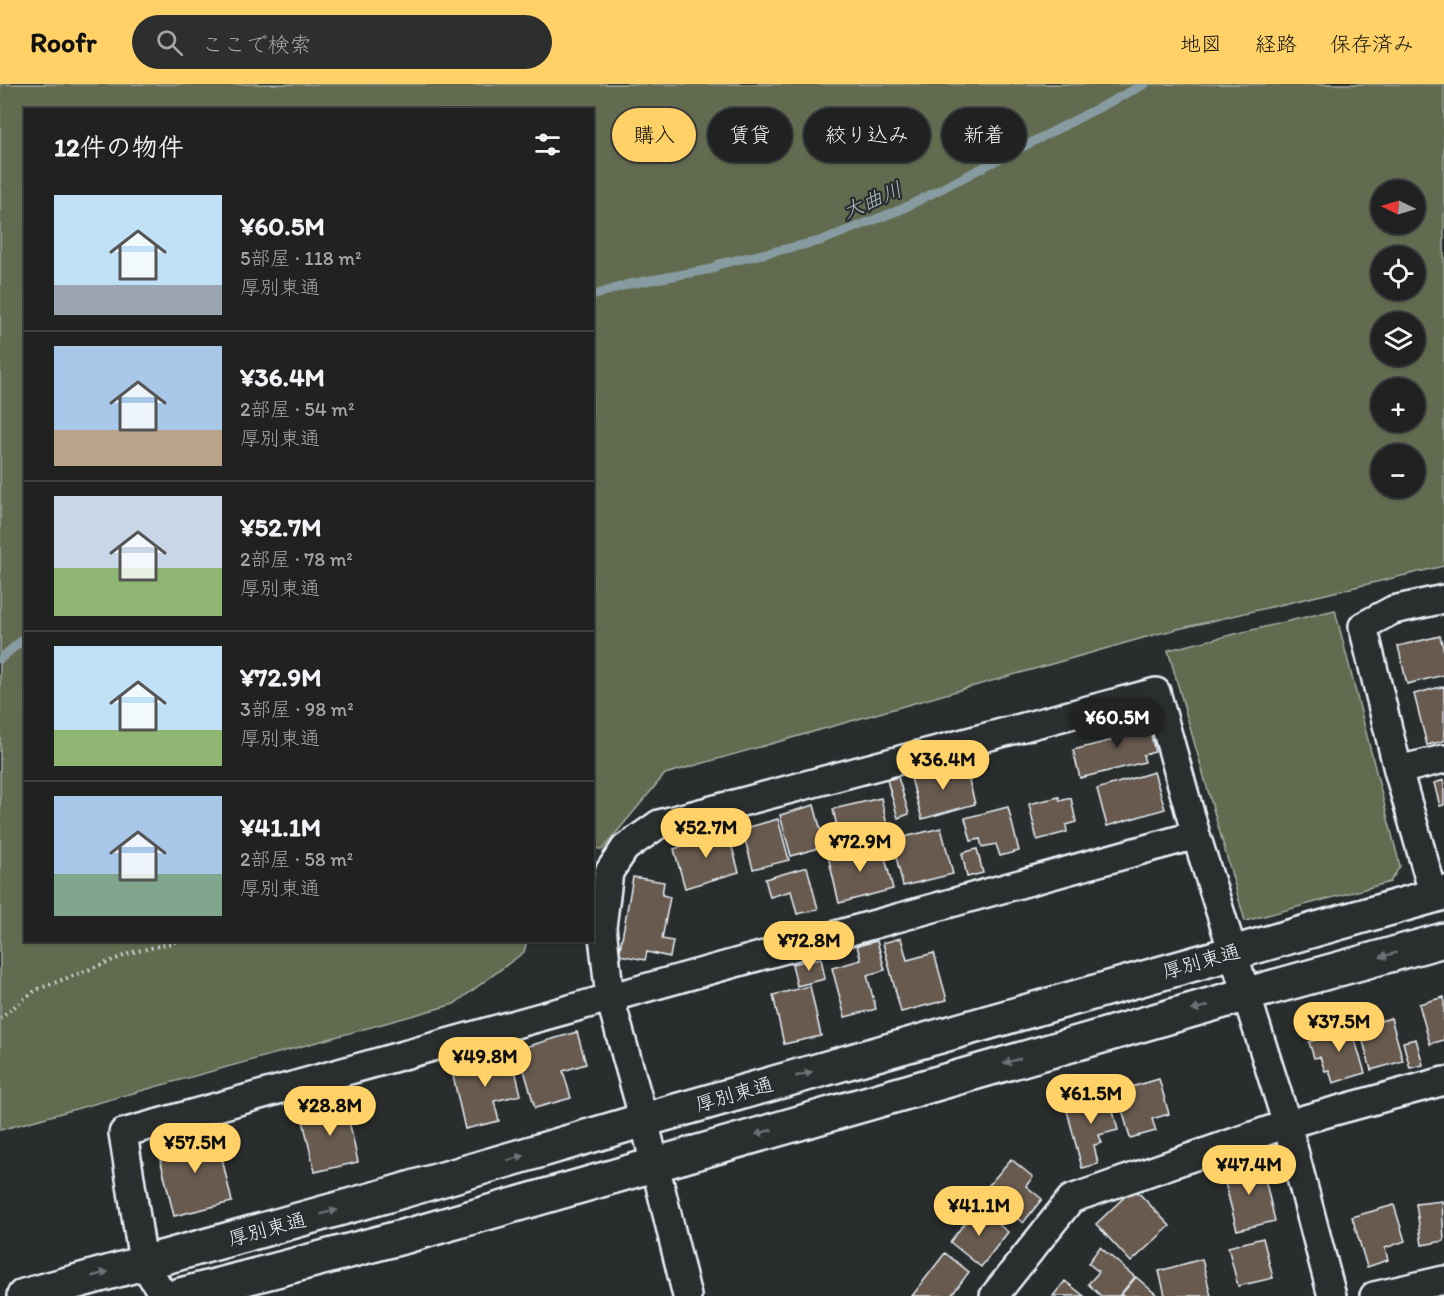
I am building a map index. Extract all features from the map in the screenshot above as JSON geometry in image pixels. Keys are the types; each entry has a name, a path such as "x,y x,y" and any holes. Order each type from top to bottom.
{"street":[{"path":"1439,894 1398,770 1362,626 1393,610 1444,599"},
{"path":"687,1296 644,1120 610,998 602,927 609,872 625,848 659,824 1156,692 1196,835 1248,994 1287,1124 1332,1296"},
{"path":"1398,770 1444,759"},
{"path":"164,1296 143,1262 123,1133 1196,835"},
{"name":"厚別東通","path":"24,1296 386,1196 644,1120 1439,894"},
{"path":"177,1296 410,1235 1248,994 1444,940"},
{"path":"994,1296 1071,1198 1287,1124 1444,1081"},
{"path":"1374,1296 1439,1286"}],"path":[{"path":"0,1018 36,990 134,952 175,942"}],"green space":[{"path":"0,84 1444,84 1444,566 1157,634 665,774 602,850 594,848 594,108 24,108 24,942 527,942 524,952 454,1004 0,1130"},
{"path":"1335,610 1400,866 1390,882 1245,921 1168,650"}],"building":[{"path":"1440,636 1444,651 1444,675 1407,684 1398,646"},
{"path":"1444,686 1444,741 1427,745 1414,694"},
{"path":"1146,714 1155,752 1143,755 1145,762 1080,778 1073,750 1121,738 1116,722"},
{"path":"965,764 975,804 922,819 911,778"},
{"path":"1154,772 1165,809 1107,826 1097,789"},
{"path":"898,777 909,814 898,818 887,780"},
{"path":"1444,780 1444,805 1440,806 1434,783"},
{"path":"1059,797 1060,801 1071,798 1076,822 1066,825 1067,832 1037,840 1029,804"},
{"path":"881,798 889,834 841,845 833,809"},
{"path":"814,805 825,846 791,856 780,815"},
{"path":"1008,807 1019,851 1000,856 996,844 982,847 980,839 971,841 965,818"},
{"path":"778,819 789,860 753,869 742,829"},
{"path":"941,828 953,874 903,886 892,840"},
{"path":"710,831 712,837 728,833 739,872 685,888 674,849 688,844 686,838"},
{"path":"881,842 893,889 839,903 828,856"},
{"path":"977,849 983,873 967,877 962,853"},
{"path":"807,867 818,909 797,914 791,891 770,897 765,879"},
{"path":"633,877 664,882 662,895 670,897 662,939 673,941 670,957 647,952 645,960 619,955"},
{"path":"901,938 907,960 934,953 947,1000 901,1012 883,943"},
{"path":"877,941 885,970 867,975 876,1009 845,1017 832,968 861,960 857,946"},
{"path":"821,958 825,979 797,986 792,964"},
{"path":"810,986 821,1036 784,1044 773,995"},
{"path":"1444,997 1444,1040 1430,1044 1419,1004"},
{"path":"1348,1018 1365,1073 1333,1083 1329,1070 1325,1071 1320,1057 1314,1058 1309,1042 1337,1034 1334,1022"},
{"path":"1391,1018 1403,1061 1371,1070 1359,1027"},
{"path":"577,1032 586,1064 563,1071 571,1098 535,1108 518,1049"},
{"path":"1416,1039 1423,1065 1410,1068 1403,1042"},
{"path":"511,1053 521,1095 494,1101 499,1121 465,1129 451,1067"},
{"path":"1159,1079 1169,1114 1152,1119 1156,1131 1130,1138 1117,1091"},
{"path":"1108,1092 1118,1130 1099,1135 1102,1143 1094,1145 1098,1164 1082,1168 1065,1103"},
{"path":"345,1102 358,1162 315,1172 301,1112"},
{"path":"216,1132 232,1202 174,1216 157,1146"},
{"path":"1011,1159 1033,1177 1026,1186 1042,1199 1023,1223 984,1191"},
{"path":"1261,1162 1275,1221 1237,1230 1222,1171"},
{"path":"1134,1188 1170,1226 1131,1262 1096,1224"},
{"path":"1442,1201 1444,1241 1422,1245 1416,1204"},
{"path":"1394,1205 1405,1241 1385,1248 1388,1260 1367,1267 1352,1217"},
{"path":"977,1207 1008,1232 981,1267 950,1242"},
{"path":"1263,1238 1273,1278 1238,1286 1228,1247"},
{"path":"1100,1247 1135,1277 1119,1296 1101,1296 1088,1284 1099,1272 1088,1263"},
{"path":"945,1253 969,1272 951,1296 912,1296"},
{"path":"1202,1259 1211,1296 1161,1296 1165,1295 1159,1271"},
{"path":"1136,1277 1158,1296 1120,1296"},
{"path":"1065,1281 1084,1296 1053,1296"}],"waterway":[{"name":"大曲川","path":"594,295 629,284 712,269 719,264 820,241 902,209 1145,84"},
{"name":"大曲川","path":"0,659 24,639"}]}
